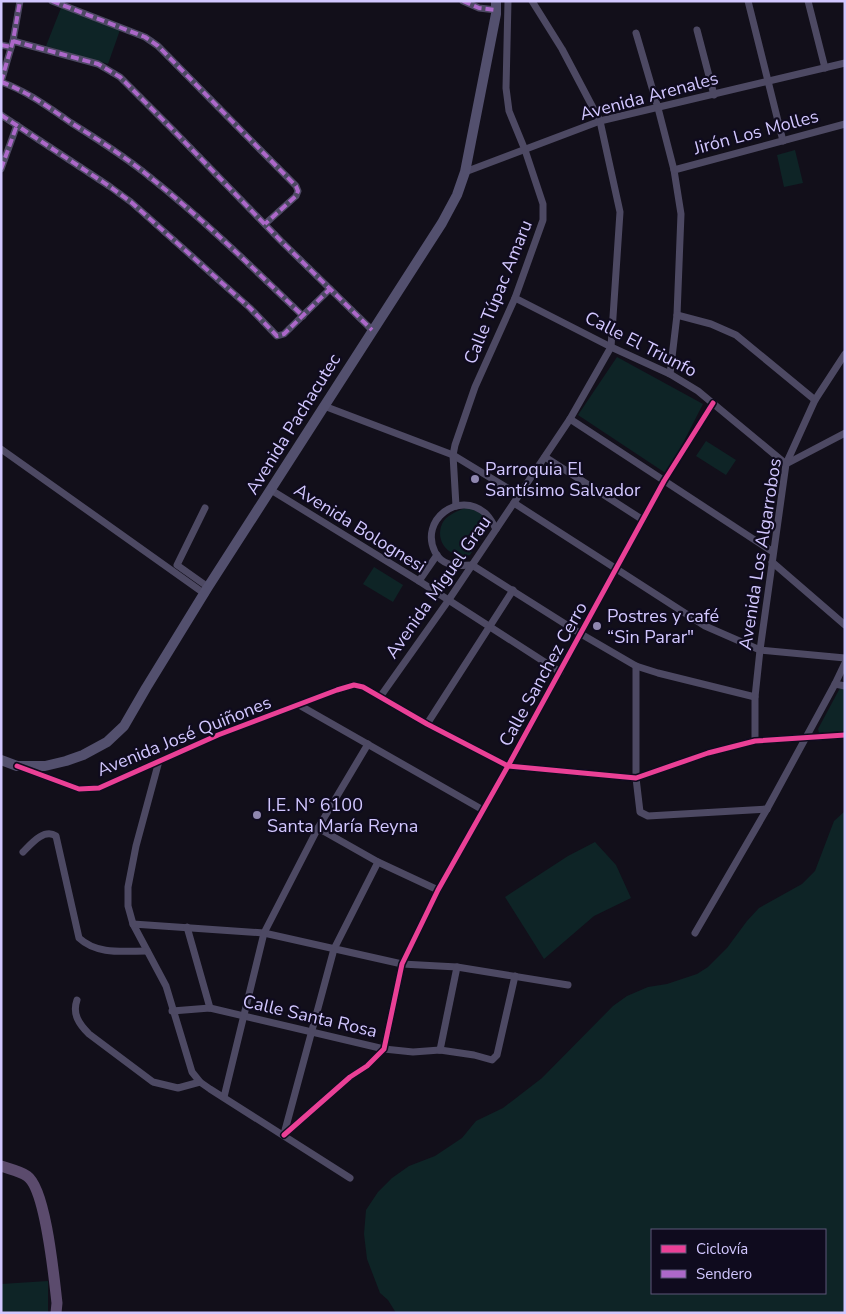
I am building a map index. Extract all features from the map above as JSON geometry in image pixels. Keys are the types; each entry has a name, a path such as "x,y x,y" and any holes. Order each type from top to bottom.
{"main road":[{"name":"Avenida Pachacutec","path":"1,760 17,766 45,766 66,761 107,742 124,726 206,590 442,223 457,195 465,172 496,6"},
{"path":"1,1166 28,1176 37,1192 47,1232 57,1302 56,1313"}],"street":[{"path":"20,1 12,44 1,82 13,86 67,119 150,177 226,243 302,316"},
{"path":"52,1 138,34 158,46 296,186 298,191 296,196 265,224"},
{"path":"463,1 479,8 496,6"},
{"name":"Calle Túpac Amaru","path":"456,506 454,445 475,387 515,298 544,213 543,204 525,150 510,112 506,88 508,1"},
{"name":"Avenida Miguel Grau","path":"380,697 448,601 545,457 570,419 611,347 620,212 600,122 562,49 532,1"},
{"path":"748,1 783,141"},
{"path":"808,1 825,68"},
{"path":"697,30 714,94"},
{"path":"636,33 674,170 680,214 677,315 670,374"},
{"path":"1,45 12,44 98,64 120,77 372,330"},
{"name":"Avenida Arenales","path":"465,172 600,122 845,64"},
{"path":"1,115 131,202 250,308 276,336 284,334 330,289"},
{"name":"Jirón Los Molles","path":"674,170 845,124"},
{"path":"1,169 17,126"},
{"name":"Calle El Triunfo","path":"515,298 611,347 670,374 698,391 786,464"},
{"path":"677,315 711,324 736,335 815,400"},
{"name":"Avenida Los Algarrobos","path":"755,741 755,697 760,650 786,464 815,400 845,354"},
{"name":"Calle Sanchez Cerro","path":"384,1049 402,964 438,890 484,810 664,481 713,402"},
{"path":"324,406 453,455 519,495"},
{"path":"570,419 773,552"},
{"path":"786,464 845,433"},
{"path":"1,448 206,590"},
{"path":"545,457 643,520"},
{"name":"Avenida Bolognesi","path":"271,490 419,581 560,672"},
{"path":"514,503 706,626 760,650 845,658"},
{"path":"496,529 486,514 476,507 456,506 438,516 433,525 432,540 437,555 444,562 451,565 472,565 581,634 636,666 755,697"},
{"path":"206,508 177,565 206,590"},
{"path":"419,581 437,555"},
{"path":"772,562 845,625"},
{"path":"427,724 513,590"},
{"path":"696,933 767,809 845,663"},
{"path":"636,666 636,778 640,812 648,816 767,809"},
{"path":"835,684 845,686"},
{"name":"Avenida José Quiñones","path":"17,766 68,785 88,789 99,788 218,735 354,685 363,687 427,724 508,766 636,778 708,752 755,741 845,734"},
{"path":"299,705 484,810"},
{"path":"224,1097 264,933 318,828 368,744"},
{"path":"159,761 136,846 128,887 128,906 133,924 166,986 192,1072 200,1082 350,1178"},
{"path":"318,828 378,862 438,890"},
{"path":"23,852 37,839 46,834 56,836 79,938 86,944 103,950 147,951"},
{"path":"284,1135 334,949 378,862"},
{"path":"133,924 264,933 402,964 457,967 568,985"},
{"path":"187,927 210,1008"},
{"path":"440,1050 457,967"},
{"name":"Calle Santa Rosa","path":"172,1011 210,1008 384,1049 413,1052 440,1050 474,1055 492,1060 497,1056 515,976"},
{"path":"77,1000 76,1014 80,1025 89,1034 153,1082 178,1088 200,1082"},
{"path":"284,1135 350,1077 367,1066 384,1049"}],"green space":[{"path":"61,8 120,30 108,64 46,46"},
{"path":"795,150 803,183 784,187 777,155"},
{"path":"617,357 703,404 667,474 578,415"},
{"path":"706,441 736,460 726,475 696,456"},
{"path":"465,508 480,513 488,526 470,555 463,556 457,555 446,548 440,538 440,531 442,524 448,516"},
{"path":"374,567 403,585 393,602 363,584"},
{"path":"840,688 845,689 845,731 819,733 818,729"},
{"path":"845,811 845,1313 396,1313 388,1300 380,1293 367,1259 364,1234 366,1210 378,1192 392,1178 409,1166 435,1156 462,1138 476,1121 503,1108 542,1078 613,1006 627,996 648,987 667,984 697,974 708,967 727,948 759,908 802,884 815,871 834,821"},
{"path":"595,842 616,865 631,898 594,916 544,959 505,897 568,856"},
{"path":"48,1281 48,1313 1,1313 1,1284"}],"marked path":[{"path":"1,82 13,41 20,1"},
{"path":"52,1 145,37 158,46 296,186 298,191 296,196 265,224"},
{"path":"463,1 479,8 496,10"},
{"path":"13,41 98,64 120,77 281,241 372,330"},
{"path":"1,45 11,47"},
{"path":"1,82 20,90 38,101 142,171 209,227 303,316"},
{"path":"1,115 131,202 250,308 277,336 284,334 330,289"},
{"path":"1,169 17,125"}],"cycle path":[{"path":"284,1135 350,1077 367,1066 384,1049 402,964 438,890 664,481 713,403"},
{"path":"17,766 79,789 99,788 218,735 354,685 363,687 427,724 508,766 636,778 708,753 755,741 845,735"}],"place":[{"name":"Parroquia El Santísimo Salvador","path":"475,479"},
{"name":"Postres y café “Sin Parar\"","path":"597,626"},
{"name":"I.E. N° 6100 Santa María Reyna","path":"257,815"}]}
